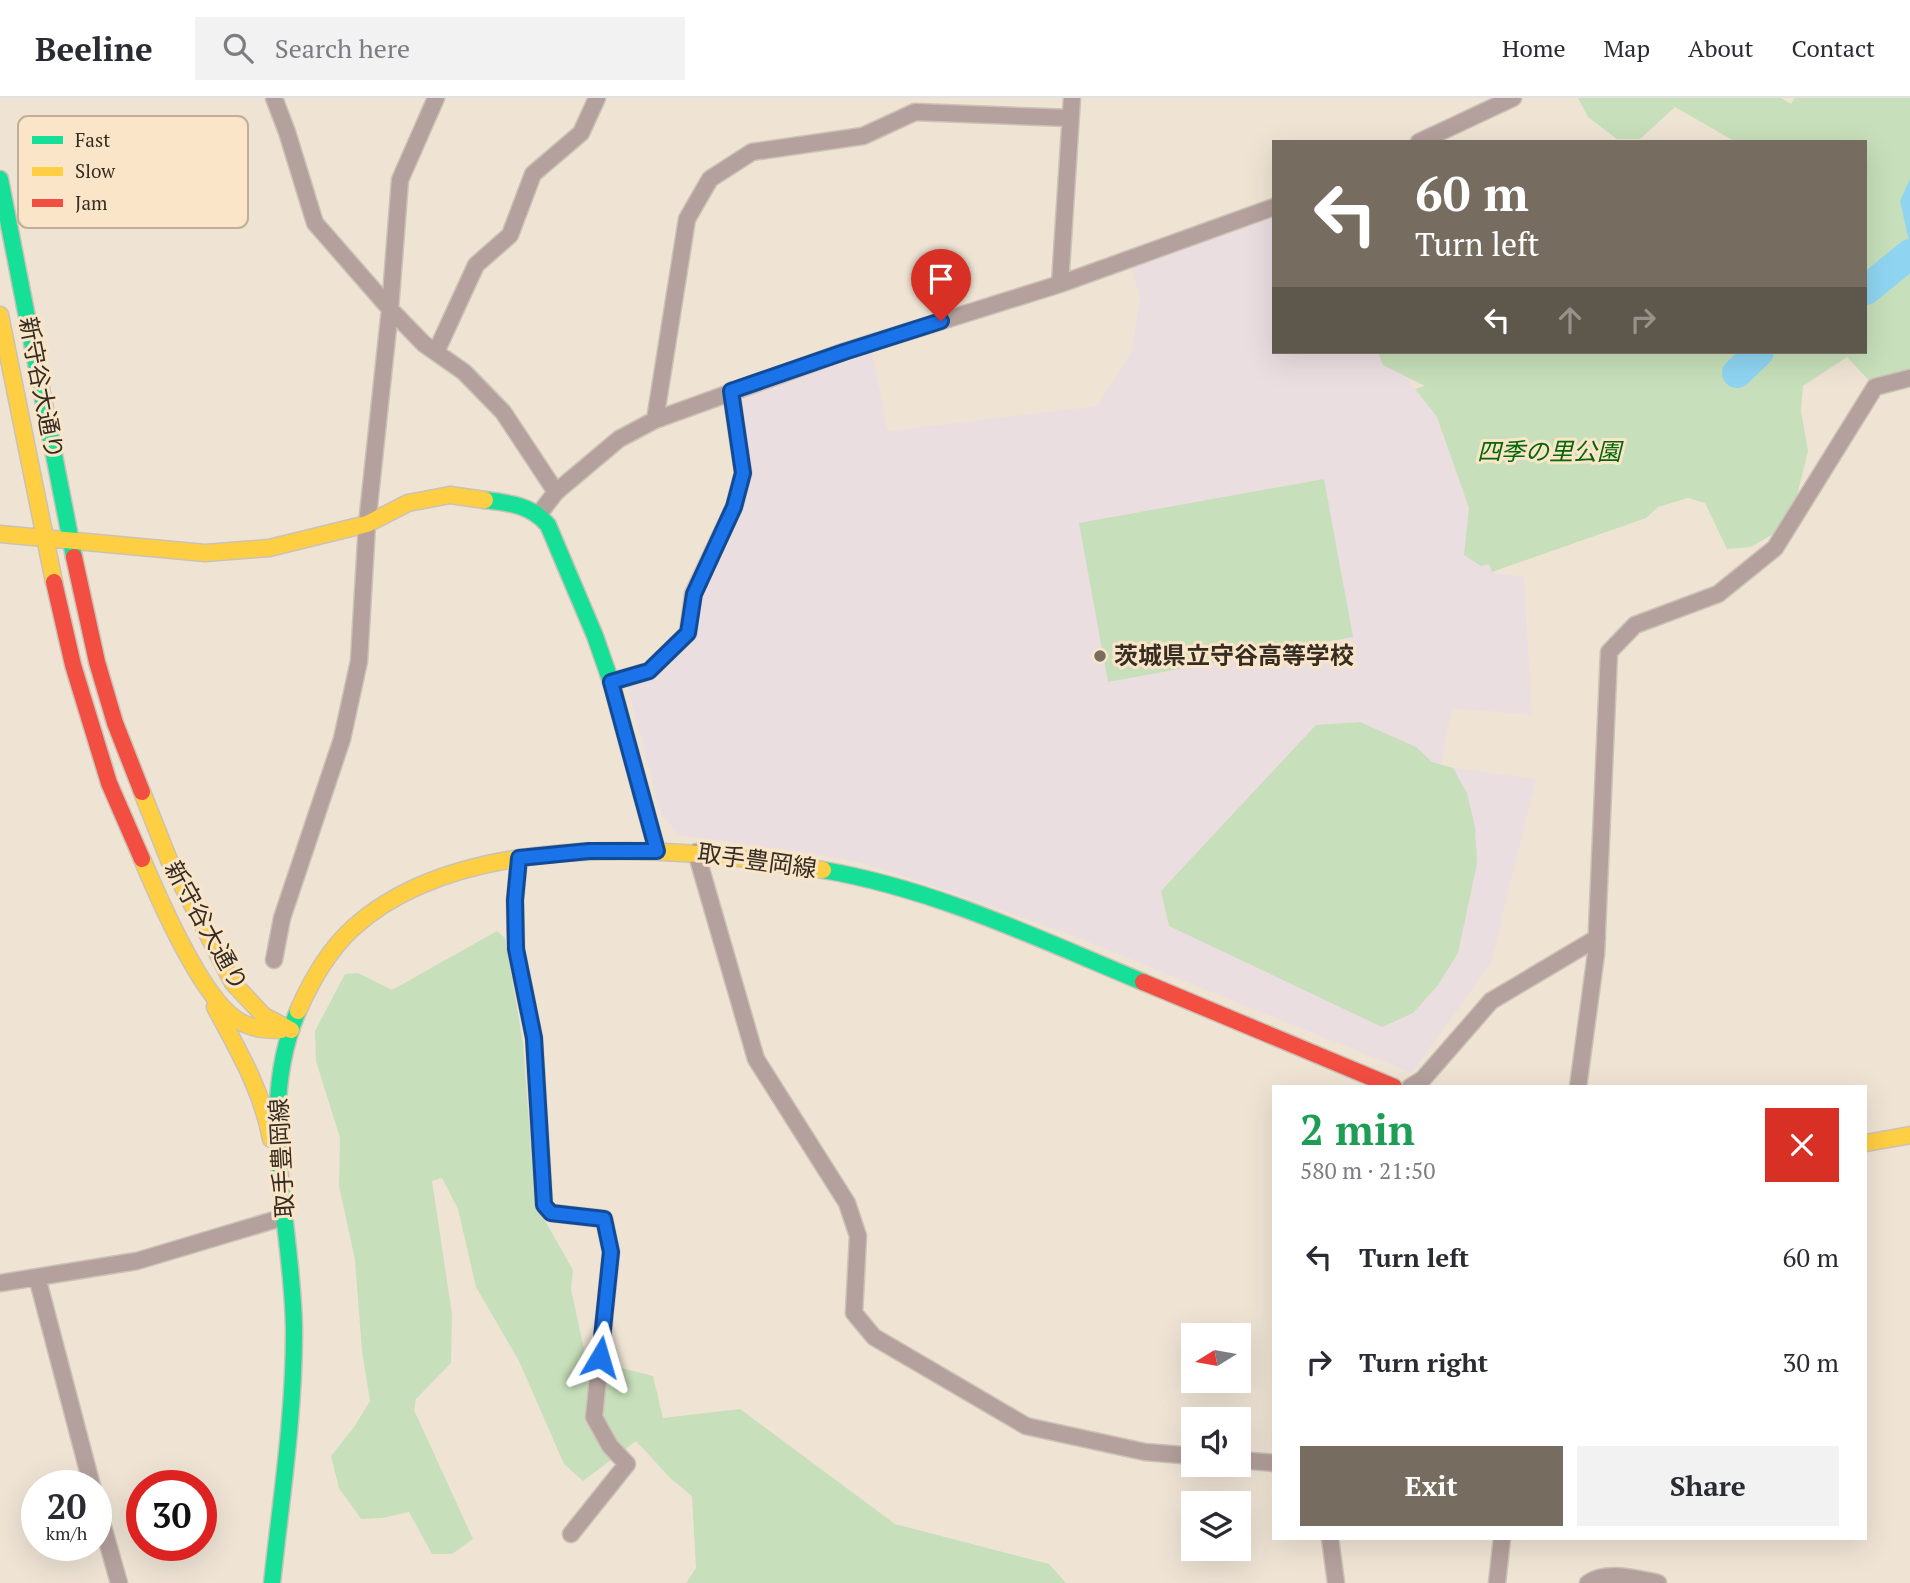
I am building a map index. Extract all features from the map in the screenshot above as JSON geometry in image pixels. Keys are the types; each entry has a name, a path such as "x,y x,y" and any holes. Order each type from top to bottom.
{"street":[{"path":"274,98 315,223 424,344 464,372 503,412 556,492"},
{"path":"274,960 282,918 342,739 359,661 367,524 390,309 400,180 436,98"},
{"path":"436,352 476,265 509,234 533,174 581,133 597,98"},
{"path":"1060,284 1072,98"},
{"path":"1423,140 1513,98"},
{"path":"655,420 687,219 710,179 752,152 863,136 918,105 1070,118"},
{"name":"新守谷大通り","path":"0,179 71,542 97,662 115,723 169,860 233,983 264,1016 291,1030"},
{"path":"539,514 556,492 619,439 655,420 844,352 1060,284 1272,208"},
{"name":"新守谷大通り","path":"0,315 44,539 73,664 109,783 147,872 196,971 218,1002 238,1021 261,1030 291,1030"},
{"path":"1578,1085 1597,938 1609,652 1635,625 1718,594 1775,548 1875,387 1910,378"},
{"path":"611,682 649,671 688,633 694,594 734,507 743,473 731,391"},
{"path":"0,534 205,553 269,548 367,524 408,503 450,495 518,504 539,514 548,525 595,636 611,682 657,851"},
{"name":"取手豊岡線","path":"272,1583 286,1450 293,1340 293,1295 280,1176 279,1079 291,1030 324,964 355,926 386,903 418,886 448,875 519,858 589,851 696,852 799,864 896,887 942,902 1389,1085"},
{"path":"696,852 755,1059 847,1203 858,1236 854,1313 874,1337 1026,1426 1145,1452 1181,1456"},
{"path":"519,858 515,900 516,949 534,1038 544,1205 551,1213 604,1219 611,1252 594,1417 610,1446 626,1464 571,1534"},
{"path":"1413,1085 1423,1079 1491,1001 1597,938"},
{"path":"196,971 254,1080 266,1113 280,1176"},
{"path":"1867,1143 1910,1135"},
{"path":"0,1283 137,1261 284,1217"},
{"path":"37,1277 88,1470"},
{"path":"1251,1461 1272,1463"},
{"path":"1331,1540 1336,1583"},
{"path":"1497,1583 1502,1540"},
{"path":"112,1558 119,1583"},
{"path":"1588,1583 1596,1578 1628,1577 1658,1583"}],"shaded area":[{"name":"茨城県立守谷高等学校","path":"1272,208 1272,354 1388,354 1437,417 1492,572 1524,577 1532,715 1452,708 1441,766 1536,779 1491,963 1412,1073 1068,934 951,892 859,862 679,835 661,814 627,685 656,679 688,633 743,473 731,391 870,343 888,431 1097,406 1131,353 1140,300 1129,259"}],"green space":[{"name":"四季の里公園","path":"1578,98 1781,98 1791,104 1795,98 1910,98 1910,378 1875,387 1847,357 1803,386 1801,411 1808,451 1790,524 1751,547 1727,549 1705,503 1688,498 1658,507 1646,518 1492,572 1489,564 1481,566 1464,555 1469,508 1437,417 1415,389 1425,386 1383,365 1379,354 1867,354 1867,140 1733,140 1675,107 1640,139 1617,139 1588,117"},
{"path":"1324,479 1353,637 1108,682 1079,523"},
{"path":"1360,722 1416,747 1432,762 1453,768 1467,793 1475,827 1477,864 1458,953 1438,985 1413,1013 1382,1027 1169,926 1161,891 1316,725"},
{"path":"497,931 505,938 523,1043 535,1203 573,1270 571,1289 586,1359 653,1376 663,1418 740,1409 895,1524 1049,1564 1066,1583 686,1583 696,1568 692,1496 670,1478 636,1441 583,1481 564,1464 519,1361 476,1287 458,1209 442,1178 432,1181 452,1314 451,1363 416,1399 414,1410 473,1539 452,1554 432,1554 409,1512 361,1519 339,1488 331,1456 370,1401 362,1351 355,1260 339,1186 340,1138 316,1061 315,1031 345,974 358,973 392,990"}],"water":[{"path":"1910,179 1910,245 1900,201"}],"waterway":[{"path":"1867,289 1910,254"},
{"path":"1737,373 1757,354"}],"traffic: fast":[{"path":"0,179 74,557"},
{"path":"485,500 527,509 548,525 595,636 611,682 657,851"},
{"path":"823,870 906,889 946,902 1143,982"},
{"path":"272,1583 289,1427 294,1333 277,1130 285,1050 298,1011"}],"traffic: slow":[{"path":"0,315 54,582"},
{"path":"0,534 205,553 269,548 367,524 408,503 450,495 485,500"},
{"path":"142,792 169,860 233,983 264,1016 291,1030"},
{"path":"298,1011 321,966 353,928 399,896 454,873 514,859 578,852 643,851 768,861 823,870"},
{"path":"142,859 183,948 211,993 225,1010 244,1024 259,1029 281,1030"},
{"path":"215,1007 255,1087 271,1139"},
{"path":"1867,1143 1910,1135"}],"traffic: jam":[{"path":"74,557 97,662 115,723 142,792"},
{"path":"54,582 73,665 109,783 142,859"},
{"path":"1143,982 1389,1085"}],"place":[{"name":"茨城県立守谷高等学校","path":"1100,656"}],"route":[{"path":"600,1357 611,1252 604,1219 551,1213 544,1205 534,1038 516,949 515,900 519,858 589,851 657,851 611,682 649,671 688,633 694,594 734,507 743,473 731,391 941,321"}]}
